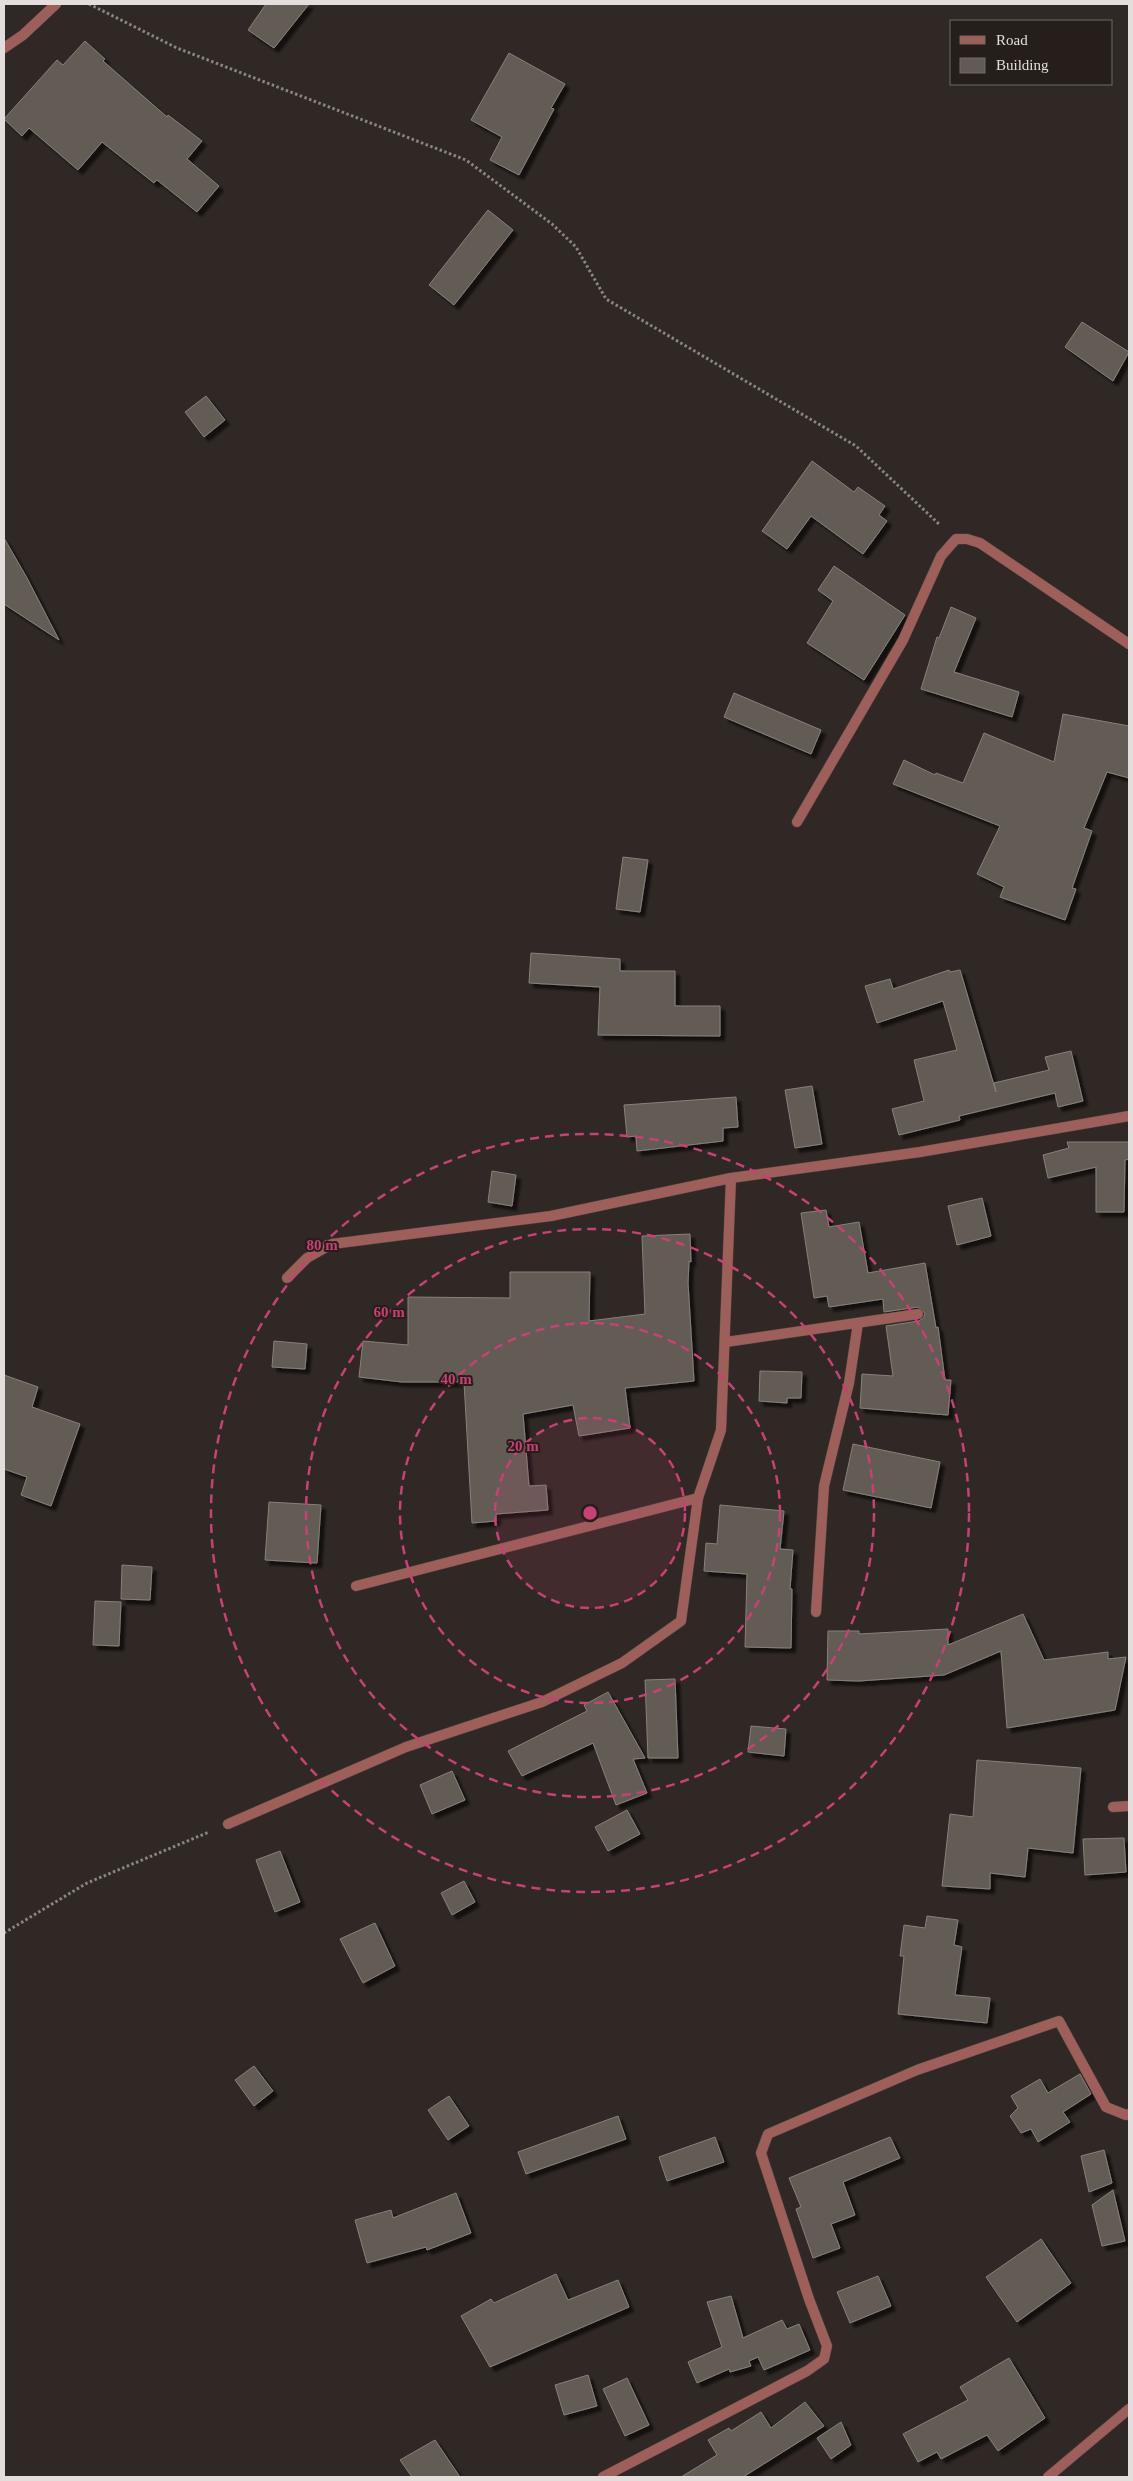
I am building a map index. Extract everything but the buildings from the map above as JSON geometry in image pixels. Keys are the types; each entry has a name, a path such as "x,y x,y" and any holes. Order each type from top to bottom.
{"street":[{"path":"4,48 24,35 56,4"},
{"path":"796,822 903,640 941,556 956,540 967,539 980,543 1129,644"},
{"path":"287,1278 307,1258 332,1244 551,1216 730,1178 920,1152 1129,1116"},
{"path":"228,1824 406,1747 542,1702 622,1663 681,1621 698,1498 721,1430 726,1342 730,1178"},
{"path":"726,1342 918,1314"},
{"path":"816,1612 824,1486 849,1384 858,1323"},
{"path":"356,1586 698,1498"},
{"path":"1113,1807 1129,1806"},
{"path":"603,2477 807,2371 824,2359 827,2346 809,2299 761,2153 768,2134 917,2070 1059,2021 1106,2107 1126,2115 1129,2114"},
{"path":"1048,2477 1129,2409"}],"path":[{"path":"89,4 177,48 466,160 552,224 576,248 606,299 856,446 956,540"},
{"path":"4,1933 87,1883 228,1824"}]}
